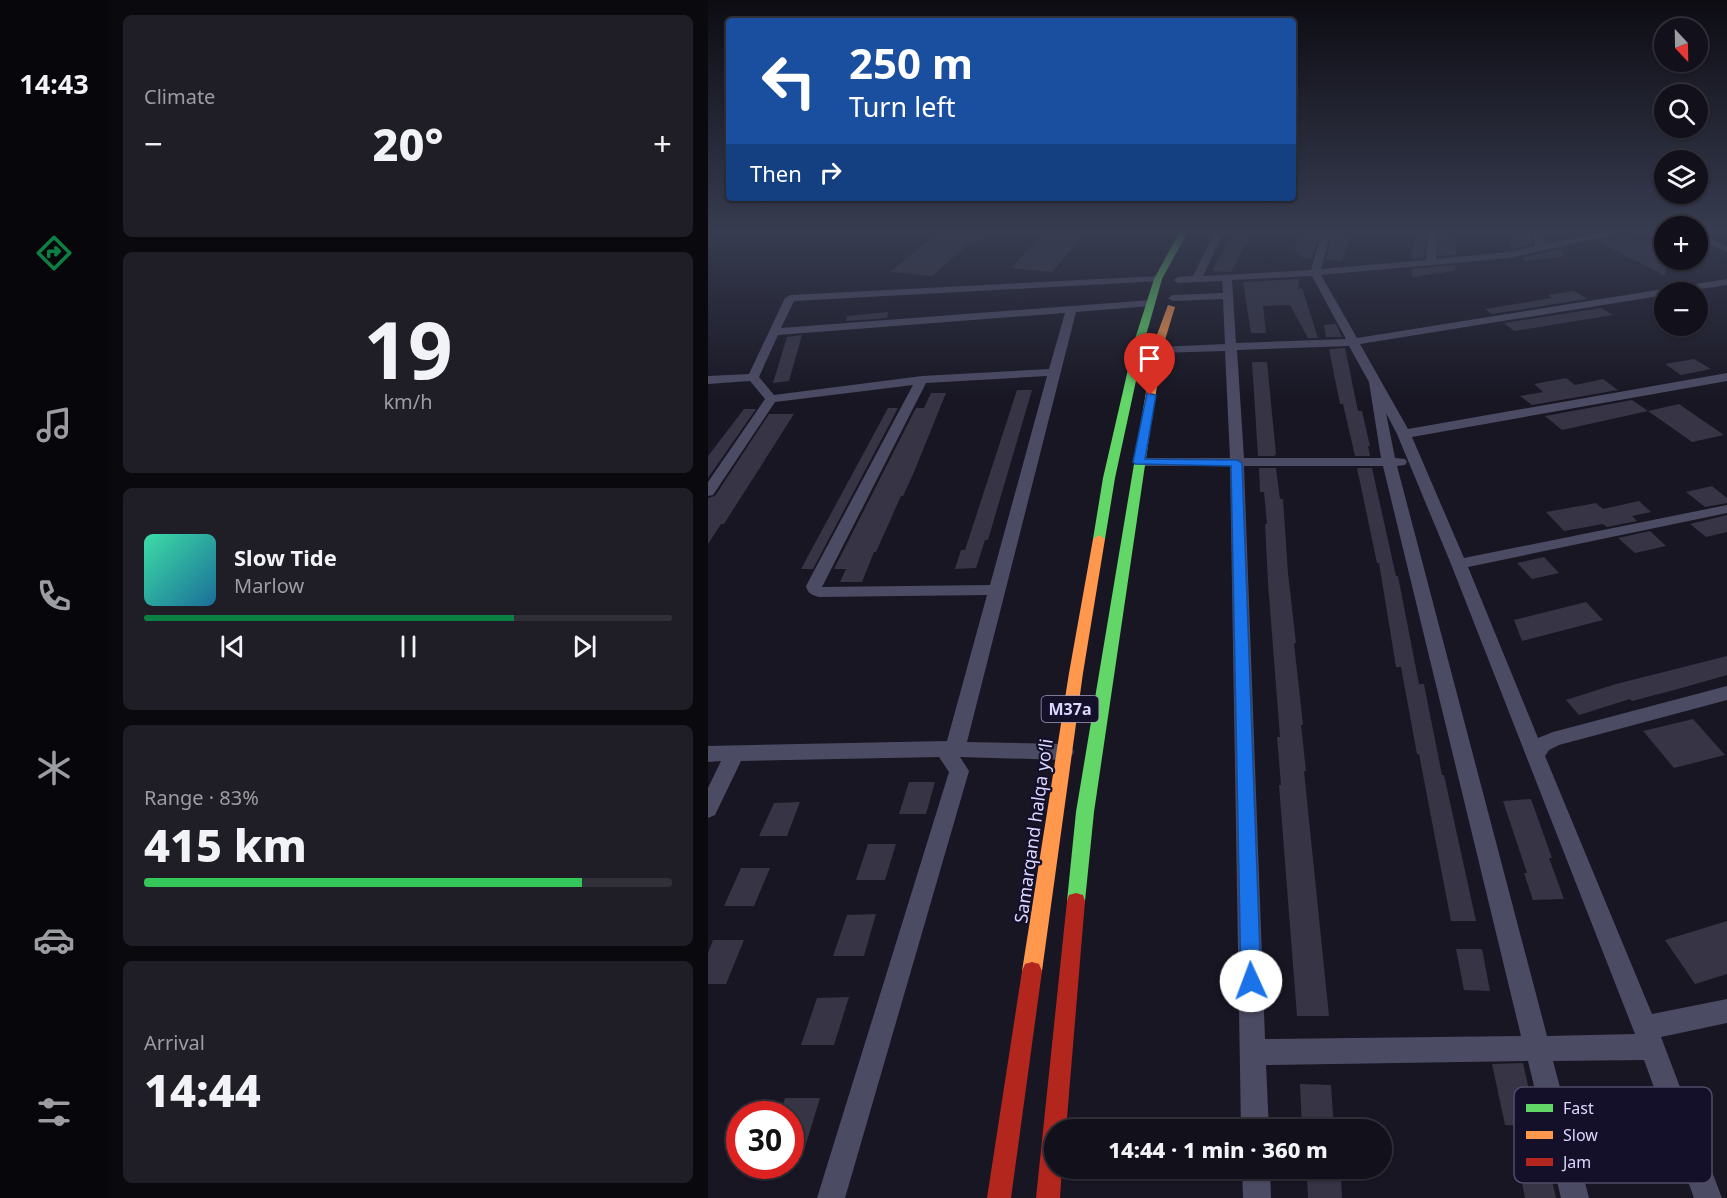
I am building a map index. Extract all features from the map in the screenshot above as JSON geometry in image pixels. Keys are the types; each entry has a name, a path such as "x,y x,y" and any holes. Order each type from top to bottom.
{"highway":[{"name":"Samarqand halqa yoʻli","path":"999,1198 1064,753 1109,478 1131,372 1156,287"},
{"name":"M37a","path":"1047,1198 1085,812 1159,345 1177,287"},
{"path":"1140,339 1159,345"}],"street":[{"path":"753,377 790,298 1005,287"},
{"path":"1173,298 1228,287 1237,463 1255,1119"},
{"path":"1323,287 1374,384 1404,434 1416,461 1667,1087"},
{"path":"1159,345 1232,346 1353,342 1696,287"},
{"path":"774,332 1151,303"},
{"path":"831,1198 959,771 949,749 997,590 1071,309"},
{"path":"708,492 771,399 922,380 1054,372"},
{"path":"708,380 753,377"},
{"path":"753,377 771,399"},
{"path":"1404,434 1727,377"},
{"path":"922,380 814,586 815,590 819,592 997,590"},
{"path":"1374,384 1389,462 1546,1087"},
{"path":"1139,462 1416,461"},
{"path":"1459,564 1727,508"},
{"path":"1535,756 1542,745 1553,739 1727,693"},
{"path":"708,754 949,749 1064,753"},
{"path":"708,809 735,754"},
{"path":"1253,1052 1536,1048 1649,1037 1727,1011"},
{"path":"1256,1179 1257,1198"},
{"path":"1571,1183 1575,1198"},
{"path":"1703,1183 1708,1198"}],"building":[{"path":"1244,287 1302,288 1318,338 1308,338 1290,305 1263,306 1266,333 1251,333"},
{"path":"1574,291 1587,299 1492,314 1485,309 1552,298 1548,295"},
{"path":"1601,308 1613,315 1514,331 1504,323"},
{"path":"888,312 887,318 846,321 847,316"},
{"path":"1336,324 1342,337 1326,337 1324,325"},
{"path":"802,335 789,381 773,383 787,337"},
{"path":"1345,348 1358,411 1362,411 1370,456 1355,456 1343,404 1340,404 1329,349"},
{"path":"1694,359 1711,369 1681,375 1665,364"},
{"path":"1252,362 1267,362 1276,454 1274,456 1258,456"},
{"path":"1566,378 1575,385 1603,379 1618,390 1532,405 1520,396 1543,392 1534,384"},
{"path":"1017,390 1032,390 988,540 985,540 976,568 955,569 961,550 965,550"},
{"path":"931,393 946,393 914,472 874,552 862,582 840,582 846,569 834,569 916,408 924,408"},
{"path":"1632,400 1648,411 1562,430 1545,416"},
{"path":"1679,404 1724,435 1692,442 1648,411"},
{"path":"888,408 898,408 813,569 801,569"},
{"path":"744,409 756,409 708,478 708,456"},
{"path":"769,414 794,414 724,524 721,524 708,544 708,498 715,496"},
{"path":"1259,468 1276,468 1280,499 1283,499 1303,725 1301,725 1306,771 1304,771 1329,1016 1297,1016 1279,785 1281,785 1277,737 1280,737 1268,583 1265,524 1267,524 1264,492 1260,492"},
{"path":"1357,468 1372,468 1396,576 1398,576 1419,684 1424,684 1442,775 1444,775 1476,921 1451,921 1401,667 1396,667 1379,563 1377,563"},
{"path":"1712,486 1727,498 1727,503 1705,507 1686,492"},
{"path":"1639,501 1651,512 1632,516 1637,521 1607,527 1603,524 1564,531 1546,512 1596,503 1603,509"},
{"path":"1727,515 1727,532 1706,537 1690,524"},
{"path":"1650,531 1666,546 1635,553 1618,538"},
{"path":"1544,557 1559,573 1532,579 1517,563"},
{"path":"1586,602 1603,620 1522,641 1514,620"},
{"path":"1727,656 1727,675 1678,689 1632,701 1630,699 1579,715 1566,700 1616,684"},
{"path":"1693,719 1725,755 1674,768 1643,731"},
{"path":"909,782 935,782 926,814 899,814"},
{"path":"1531,799 1564,899 1533,900 1524,873 1527,873 1503,801"},
{"path":"800,802 787,836 759,836 774,803"},
{"path":"868,844 896,844 885,880 856,880"},
{"path":"741,868 770,868 754,906 724,906"},
{"path":"876,914 864,956 833,956 847,915"},
{"path":"1727,921 1727,974 1695,984 1665,940"},
{"path":"713,940 744,940 726,984 708,984 708,953"},
{"path":"1456,949 1482,949 1490,991 1464,990"},
{"path":"849,997 834,1045 801,1045 817,998"},
{"path":"1523,1063 1528,1087 1514,1087 1514,1125 1505,1125 1492,1064"},
{"path":"1300,1084 1331,1085 1333,1119 1302,1119"},
{"path":"785,1098 820,1098 804,1151 804,1101 784,1101"},
{"path":"1307,1179 1341,1179 1342,1198 1308,1198"},
{"path":"1522,1183 1553,1183 1556,1198 1525,1198"}],"traffic: fast":[{"path":"1099,539 1109,478 1140,339 1156,287"},
{"path":"1076,901 1085,812 1149,404"}],"traffic: slow":[{"path":"1149,404 1160,340 1171,307"},
{"path":"1032,971 1076,673 1099,539"}],"traffic: jam":[{"path":"1048,1198 1076,901"},
{"path":"999,1198 1032,971"}],"route":[{"path":"1150,395 1139,462 1237,463 1251,981"}]}
